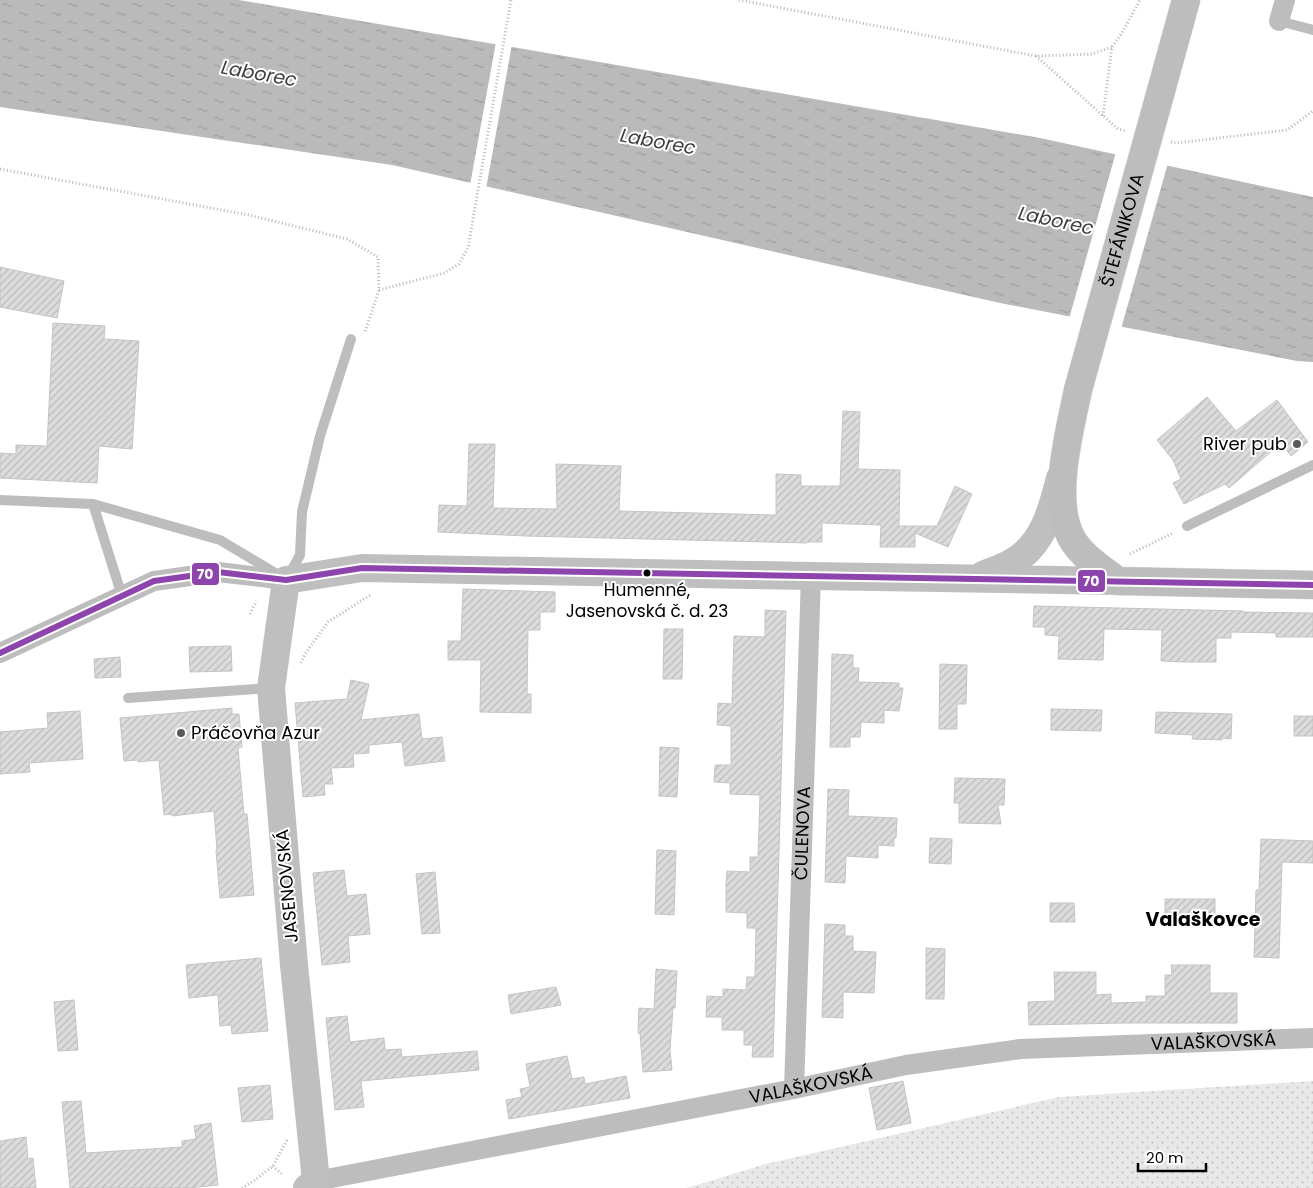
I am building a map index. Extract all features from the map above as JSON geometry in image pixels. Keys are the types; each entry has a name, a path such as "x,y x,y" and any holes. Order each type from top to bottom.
{"main road":[{"name":"ŠTEFÁNIKOVA","path":"1118,581 1095,564 1071,538 1065,523 1062,497 1064,461 1078,390 1186,0"},
{"path":"1118,581 1313,585"}],"street":[{"path":"1279,21 1285,0"},
{"path":"977,578 1010,564 1035,543 1052,510 1064,461"},
{"path":"0,653 154,581 218,572 286,580 362,568 1118,581"},
{"name":"ČULENOVA","path":"794,1089 811,576"},
{"name":"JASENOVSKÁ","path":"286,580 271,688 314,1186"},
{"name":"VALAŠKOVSKÁ","path":"314,1186 906,1065 1020,1049 1313,1038"}],"lane":[{"path":"1279,21 1313,30"},
{"path":"0,500 92,504 220,540 286,580 300,555 302,512 320,436 351,339"},
{"path":"1186,526 1313,465"},
{"path":"92,504 122,596"},
{"path":"128,698 271,688"}],"path":[{"path":"0,169 249,215 347,239 378,258 378,290 444,273 459,264 468,248 511,0"},
{"path":"738,0 1036,56 1092,54 1112,47"},
{"path":"1103,116 1112,47 1140,0"},
{"path":"1287,130 1313,111"},
{"path":"1130,554 1186,526"},
{"path":"299,668 305,654 328,622 374,593"},
{"path":"242,1188 273,1166 289,1137"},
{"path":"273,1166 283,1175"}],"shaded area":[{"path":"1313,1081 1313,1188 687,1188 766,1164 1059,1097"}],"water":[{"name":"Laborec","path":"0,0 239,0 1040,138 1313,197 1313,362 1297,361 1000,303 392,165 0,107"}],"pier":[{"path":"496,42 512,44 486,189 470,185"},
{"path":"1116,152 1168,163 1121,329 1069,319"}],"building":[{"path":"0,267 64,281 57,318 0,307"},
{"path":"53,323 105,326 104,339 139,341 132,449 99,446 97,483 0,478 0,453 16,454 16,445 47,446"},
{"path":"1207,397 1236,431 1277,400 1308,442 1291,456 1281,443 1229,488 1225,484 1184,504 1173,483 1181,479 1173,460 1157,440"},
{"path":"843,411 860,412 858,469 900,470 899,526 937,526 955,486 972,494 948,547 915,533 915,547 880,547 881,525 822,523 822,542 807,543 438,532 439,505 467,506 469,444 495,444 493,508 557,509 556,464 621,466 619,511 776,515 776,474 801,475 801,486 840,486"},
{"path":"463,589 555,592 555,612 540,612 540,630 528,630 527,694 531,694 531,713 480,712 481,660 448,660 448,641 461,641"},
{"path":"1034,606 1313,613 1313,637 1276,637 1276,633 1231,632 1231,638 1216,638 1216,662 1186,662 1161,661 1162,630 1104,629 1103,660 1058,659 1059,636 1045,635 1045,627 1033,627"},
{"path":"765,610 786,611 773,1057 752,1057 753,1045 744,1045 744,1030 722,1030 722,1017 706,1017 707,996 723,997 723,989 746,990 747,977 755,977 756,928 747,928 747,913 726,912 726,883 727,871 750,872 750,857 758,857 760,795 730,794 730,783 714,782 715,765 731,765 731,726 717,725 718,703 732,704 734,636 765,637"},
{"path":"664,629 683,629 682,679 663,679"},
{"path":"231,646 232,671 190,672 189,647"},
{"path":"832,654 853,655 853,668 859,668 858,682 899,683 899,688 903,688 899,711 884,710 884,723 861,722 860,737 850,737 850,747 830,747"},
{"path":"120,657 121,677 95,678 94,659"},
{"path":"940,664 967,665 966,704 957,704 957,729 939,729"},
{"path":"351,680 369,684 361,720 419,714 422,739 442,737 445,761 405,766 402,742 369,745 369,753 353,754 354,767 331,768 333,784 324,784 325,795 303,797 295,703 347,699"},
{"path":"232,708 232,714 239,714 242,747 238,748 244,814 247,814 254,895 220,898 214,811 172,816 172,814 164,815 159,760 124,761 120,718"},
{"path":"1051,709 1102,710 1101,731 1051,730"},
{"path":"80,711 83,759 29,763 30,772 0,774 0,732 48,728 47,713"},
{"path":"1156,712 1232,714 1231,739 1192,739 1193,735 1155,733"},
{"path":"1294,716 1313,716 1313,736 1294,736"},
{"path":"660,747 679,748 677,797 659,796"},
{"path":"955,778 1005,779 1004,805 998,805 1001,824 959,823 959,803 954,803"},
{"path":"828,789 849,790 848,816 897,818 894,846 878,845 878,858 846,856 845,883 825,882"},
{"path":"930,838 952,839 951,864 929,863"},
{"path":"1261,839 1313,841 1313,863 1282,862 1279,958 1254,957 1256,890 1259,890"},
{"path":"657,850 676,851 674,915 655,914"},
{"path":"344,870 347,896 366,894 370,934 348,936 350,962 322,965 313,873"},
{"path":"435,872 440,933 422,934 416,874"},
{"path":"1165,899 1215,899 1215,921 1165,921"},
{"path":"1050,903 1074,903 1075,922 1050,922"},
{"path":"825,924 845,925 845,936 853,936 853,951 876,952 874,993 843,992 843,1018 822,1017"},
{"path":"926,948 945,949 944,999 926,999"},
{"path":"261,958 268,1031 232,1034 231,1025 220,1026 218,995 189,998 186,965"},
{"path":"1171,965 1210,965 1210,993 1237,993 1237,1023 1029,1025 1028,1002 1055,1001 1054,972 1096,972 1096,995 1111,994 1111,1003 1146,1002 1146,996 1165,996 1165,975 1172,975"},
{"path":"656,969 677,971 670,1050 672,1070 643,1072 640,1033 638,1033 639,1008 654,1009"},
{"path":"556,987 561,1005 511,1014 508,995"},
{"path":"74,1000 78,1050 58,1051 54,1002"},
{"path":"347,1016 350,1042 384,1038 385,1050 401,1049 402,1057 477,1051 479,1070 361,1081 364,1107 335,1110 326,1018"},
{"path":"567,1056 572,1079 584,1077 585,1084 626,1076 630,1098 509,1119 506,1100 522,1097 520,1089 530,1087 526,1064"},
{"path":"903,1081 911,1123 877,1130 869,1088"},
{"path":"270,1085 273,1119 242,1122 238,1088"},
{"path":"81,1101 86,1153 182,1147 182,1141 196,1139 194,1126 211,1123 218,1185 188,1188 70,1188 62,1102"},
{"path":"26,1137 28,1159 33,1158 36,1188 0,1188 0,1141"}],"transit line":[{"name":"70","path":"0,653 154,581 218,572 286,580 362,568 1313,585"}],"place":[{"name":"River pub","path":"1297,444"},
{"name":"Humenné, Jasenovská č. d. 23","path":"647,573"},
{"name":"Práčovňa Azur","path":"181,733"}],"district":[{"name":"Valaškovce","path":"1203,919"}]}
